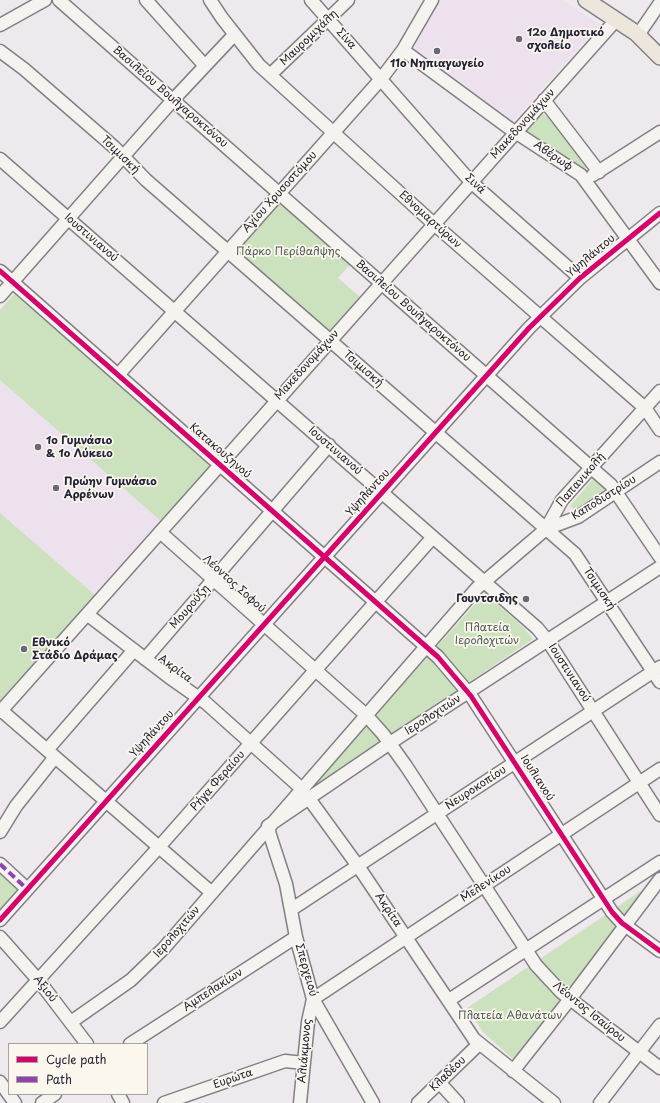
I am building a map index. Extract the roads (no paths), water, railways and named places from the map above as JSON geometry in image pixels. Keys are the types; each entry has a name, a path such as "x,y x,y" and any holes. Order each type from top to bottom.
{"main road":[{"path":"586,0 638,35 660,57"}],"street":[{"path":"0,25 45,0"},
{"name":"Βασιλείου Βουλγαροκτόνου","path":"59,0 592,467 616,491 660,558"},
{"path":"146,0 205,66"},
{"name":"Εθνομαρτύρων","path":"210,0 234,35 270,75 434,224 645,408 660,430"},
{"name":"Σίνα","path":"311,0 381,79"},
{"name":"Μαυρομιχάλη","path":"270,75 348,0"},
{"name":"Αγίου Χρυσοστόμου","path":"118,375 381,79 403,50 432,0"},
{"path":"638,35 660,3"},
{"name":"Μακεδονομάχων","path":"1,712 330,340 616,20"},
{"path":"0,296 173,100 234,35"},
{"name":"Αβέρωφ","path":"403,50 516,132 572,168 585,180 660,283"},
{"name":"Τσιμισκή","path":"0,51 24,68 124,156 146,180 577,556 658,674"},
{"name":"Σινά","path":"381,79 471,182 580,278"},
{"path":"544,100 599,172"},
{"path":"585,180 660,132"},
{"name":"Ιουστινιανού","path":"0,158 529,621 548,640 660,815"},
{"name":"Υψηλάντου","path":"0,920 540,316 580,278 660,213"},
{"name":"Κατακουζηνού","path":"0,271 427,646"},
{"name":"Παπανικολή","path":"484,581 546,529 559,503 660,392"},
{"name":"Μουρούζη","path":"145,659 328,446"},
{"name":"Καποδιστρίου","path":"546,529 578,517 660,462"},
{"name":"Λέοντος Σοφού","path":"160,532 366,715 390,743 437,814"},
{"name":"Ρήγα Φεραίου","path":"0,1022 160,847 433,537"},
{"name":"Ιερολοχιτών","path":"71,1022 142,971 212,893 268,826 306,793 390,743 469,693 660,567"},
{"name":"Ιερολοχιτών","path":"306,793 366,715 484,581"},
{"name":"Ακρίτα","path":"88,615 206,703 306,793 358,866 479,1044 554,1103"},
{"name":"Ιουλιανού","path":"427,646 451,670 469,693 614,914 625,925 660,952"},
{"path":"0,832 51,754 134,650"},
{"name":"Νευροκοπίου","path":"292,909 593,711 658,674"},
{"path":"1,712 212,893"},
{"name":"Μελενίκου","path":"313,999 660,769"},
{"name":"Λέοντος Ισαύρου","path":"437,814 525,950 541,971 570,999 660,1068"},
{"name":"Σπερχειού","path":"268,826 286,884 292,909 296,937 313,999 373,1103"},
{"path":"449,1000 660,862"},
{"path":"0,864 27,889"},
{"path":"513,1070 570,999 660,879"},
{"name":"Αξιού","path":"0,937 39,981 86,1043"},
{"name":"Αμπελακίων","path":"132,1043 296,937"},
{"name":"Αλιάκμονος","path":"300,1103 308,1022 313,999"},
{"path":"600,1103 660,1025"},
{"name":"Κλαδέου","path":"418,1103 479,1044"},
{"name":"Ευρώτα","path":"164,1103 286,1061 304,1063"},
{"path":"0,1082 8,1092"},
{"path":"439,1082 458,1103"},
{"path":"10,1095 16,1103"},
{"path":"42,1103 54,1095"}],"place":[{"name":"12ο Δημοτικό σχολείο","path":"519,39"},
{"name":"11ο Νηπιαγωγείο","path":"437,51"},
{"name":"1o Γυμνάσιο & 1ο Λύκειο","path":"38,447"},
{"name":"Πρώην Γυμνάσιο Αρρένων","path":"56,488"},
{"name":"Γουντσιδης","path":"526,599"},
{"name":"Εθνικό Στάδιο Δράμας","path":"24,649"}],"park label":[{"name":"Πάρκο Περίθαλψης","path":"288,252"},
{"name":"Πλατεία Ιερολοχιτών","path":"487,634"},
{"name":"Πλατεία Αθανάτων","path":"510,1016"}]}
